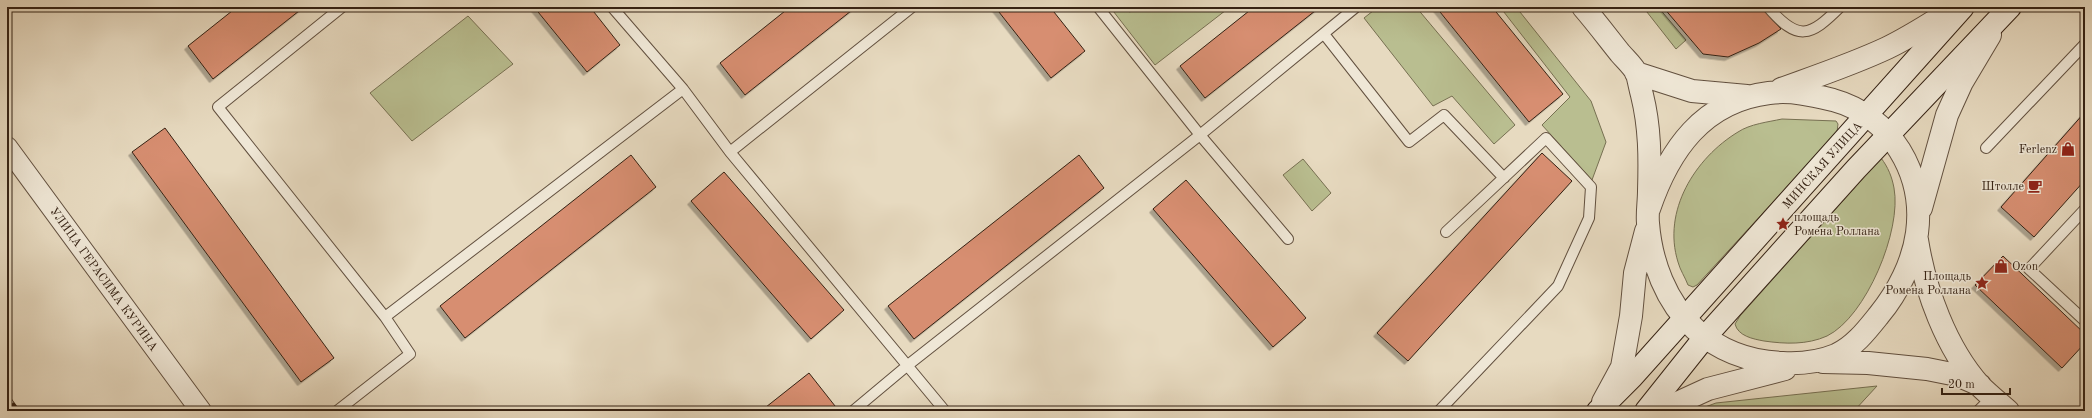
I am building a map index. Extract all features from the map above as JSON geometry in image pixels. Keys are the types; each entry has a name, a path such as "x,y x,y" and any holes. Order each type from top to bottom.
{"street":[{"path":"1583,7 1636,73 1650,134 1648,215 1652,250 1661,281 1669,296 1685,318 1705,337 1727,350 1744,357 1771,363 1868,363 1927,369 1958,375 1990,401"},
{"path":"1598,411 1612,388 1622,367 1631,316 1636,273 1648,215 1658,181 1684,139 1700,123 1719,110 1851,64 1887,48 1957,7"},
{"name":"МИНСКАЯ УЛИЦА","path":"1598,411 1632,377 1964,7"},
{"path":"1646,411 1705,337 1888,134 2006,11"},
{"path":"1660,411 1683,400 1730,382 1809,363 1837,354 1854,344 1883,311 1895,292 1911,258 1917,227 1947,115 1962,82 2006,11"},
{"path":"1636,73 1692,92 1810,94 1852,106 1867,115 1888,134 1903,154 1912,176 1921,260 1929,292 1942,324 1960,357 1990,401"},
{"name":"УЛИЦА ГЕРАСИМА КУРИНА","path":"7,147 201,411"}],"lane":[{"path":"337,411 410,354 384,317 218,107 342,7"},
{"path":"612,7 683,89 730,152 945,411"},
{"path":"730,152 912,7"},
{"path":"1098,7 1200,135 1288,239"},
{"path":"853,411 908,365 1200,135 1356,7"},
{"path":"1768,7 1792,30 1800,33 1822,25 1840,7"},
{"path":"1324,34 1409,142 1444,115 1504,178"},
{"path":"1986,148 2085,44"},
{"path":"384,317 683,89"},
{"path":"1439,411 1558,286 1589,218 1591,187 1546,138 1446,232"},
{"path":"2085,209 2029,269 2085,321"}],"green space":[{"path":"1110,7 1121,7 1130,12 1136,7 1230,7 1155,65"},
{"path":"1378,7 1416,7 1515,125 1494,144 1452,96 1433,106 1364,18"},
{"path":"1500,7 1516,7 1591,101 1606,142 1592,180 1542,125 1570,97"},
{"path":"1643,7 1658,7 1686,40 1676,49"},
{"path":"468,16 513,64 412,141 370,93"},
{"path":"1782,119 1836,121 1838,124 1837,132 1697,285 1693,287 1688,285 1679,265 1674,243 1675,224 1679,205 1686,188 1696,171 1708,156 1722,143 1748,127"},
{"path":"1881,158 1886,165 1894,188 1895,206 1892,226 1887,248 1878,271 1855,311 1841,326 1827,336 1812,341 1788,343 1764,341 1746,336 1739,331 1735,324 1740,316"},
{"path":"1303,159 1331,193 1312,211 1283,175"},
{"path":"1877,386 1854,411 1694,411 1716,403"}],"building":[{"path":"237,7 304,7 213,79 188,46"},
{"path":"534,7 590,7 620,45 587,72"},
{"path":"790,7 856,7 745,95 720,63"},
{"path":"995,7 1050,7 1085,51 1051,78"},
{"path":"1254,7 1320,7 1205,98 1180,66"},
{"path":"1436,7 1492,7 1563,94 1529,122"},
{"path":"1663,7 1761,7 1781,29 1759,43 1728,57 1703,54"},
{"path":"2085,112 2085,180 2034,237 2001,207"},
{"path":"165,128 334,358 301,382 132,152"},
{"path":"1542,153 1572,181 1408,361 1377,333"},
{"path":"631,155 656,187 465,338 440,306"},
{"path":"1079,155 1104,188 914,339 888,306"},
{"path":"724,172 844,310 811,339 691,201"},
{"path":"1186,180 1306,318 1273,347 1153,209"},
{"path":"2003,256 2085,334 2085,343 2062,368 1975,285"},
{"path":"809,373 839,411 761,411"}],"railway":[{"path":"7,396 18,411"}],"place":[{"name":"Ferlenz","path":"2068,149"},
{"name":"Штолле","path":"2035,186"},
{"name":"площадь Ромена Роллана","path":"1783,224"},
{"name":"Ozon","path":"2001,266"},
{"name":"Площадь Ромена Роллана","path":"1982,283"}]}
